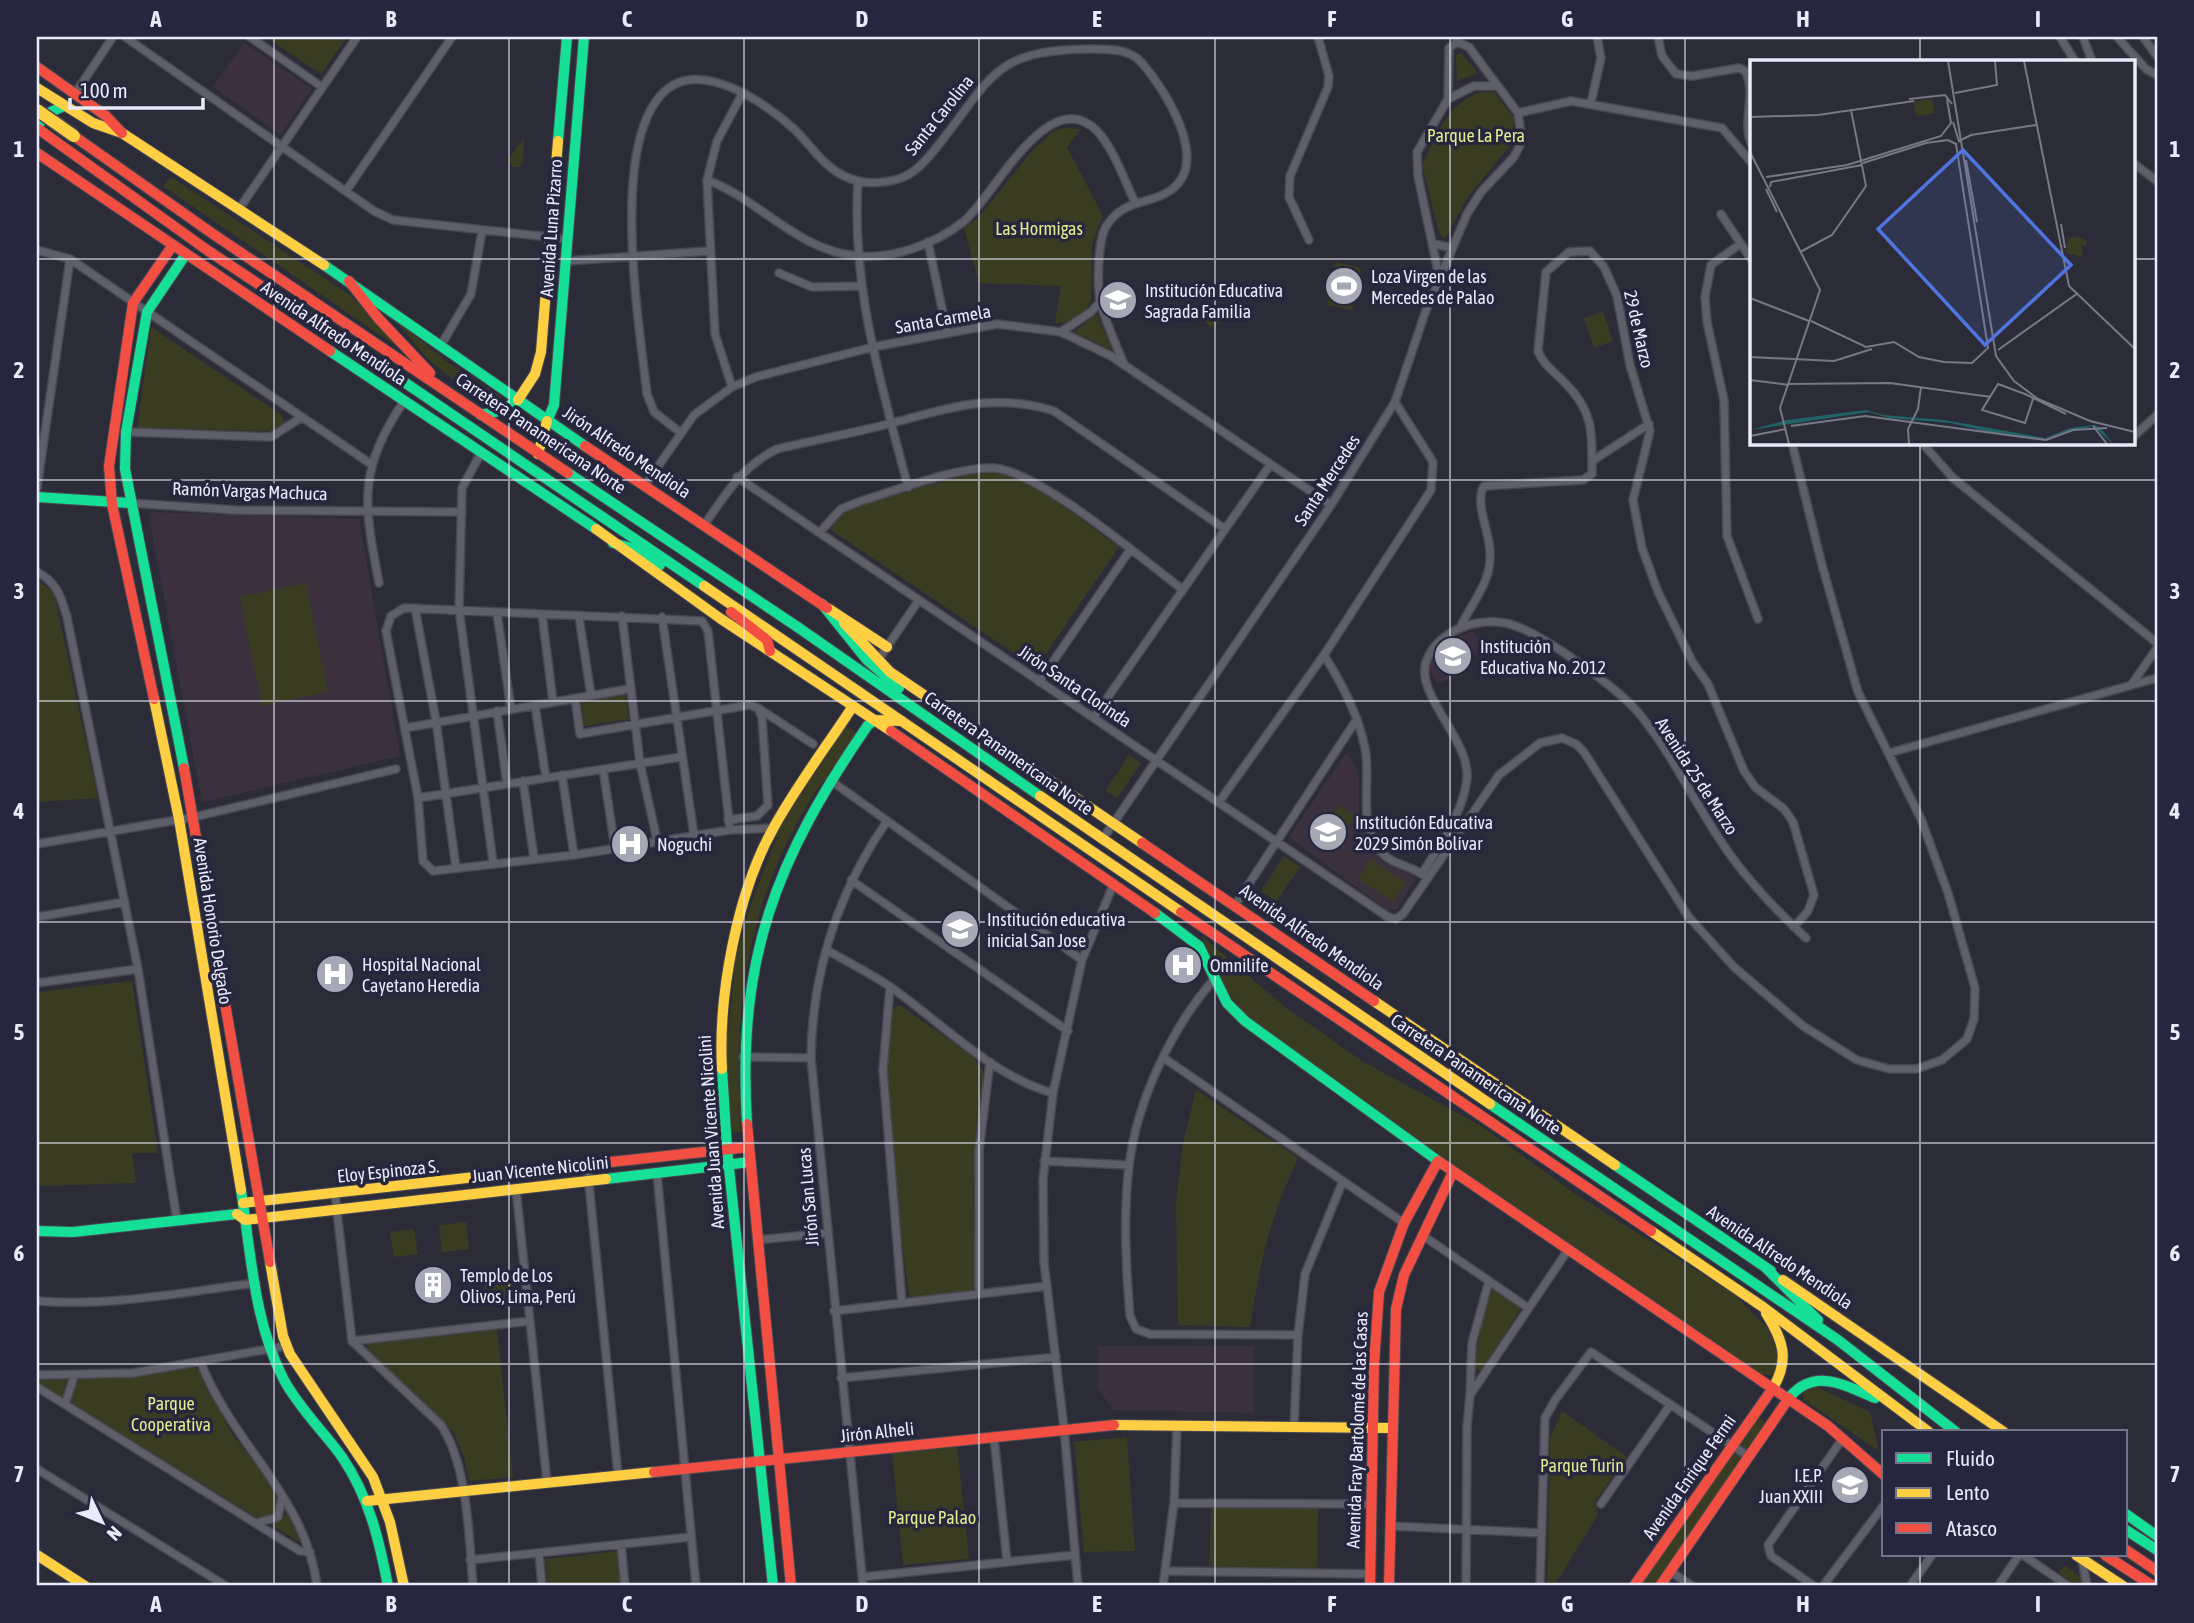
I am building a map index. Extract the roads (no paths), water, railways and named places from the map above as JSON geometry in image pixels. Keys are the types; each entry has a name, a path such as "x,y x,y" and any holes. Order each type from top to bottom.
{"main road":[{"name":"Avenida Luna Pizarro","path":"518,400 535,374 541,352 567,37"},
{"name":"Avenida Luna Pizarro","path":"538,454 554,405 584,37"},
{"path":"37,67 106,116 122,132 349,281 378,318 444,389"},
{"path":"37,88 93,123 122,132"},
{"path":"37,127 46,114 64,106"},
{"name":"Carretera Panamericana Norte","path":"37,110 213,234 938,723 1102,841 1838,1340 1953,1430"},
{"name":"Carretera Panamericana Norte","path":"37,127 207,250 725,599 860,694 903,720 1763,1307 1926,1430"},
{"name":"Avenida Alfredo Mendiola","path":"37,152 613,542"},
{"name":"Avenida Honorio Delgado","path":"173,245 134,303 112,429 109,466 112,504 179,819 261,1317 270,1350 285,1382 343,1459 367,1501 378,1533 388,1586"},
{"name":"Avenida Honorio Delgado","path":"186,254 147,312 126,432 125,469 130,503 194,817 286,1346 304,1381 364,1462 383,1499 396,1541 404,1586"},
{"name":"Jirón Alfredo Mendiola","path":"349,281 547,421 824,606 878,660"},
{"path":"481,415 503,410 518,400"},
{"name":"Ramón Vargas Machuca","path":"37,497 112,504 130,503"},
{"path":"613,542 635,549 665,568 683,572"},
{"path":"613,542 1114,883 1186,935 1199,946 1227,1003 1245,1021 1453,1172 1790,1398 1843,1437 1882,1473"},
{"path":"725,599 732,614 767,640 770,651"},
{"path":"824,606 867,660 938,723"},
{"path":"824,606 887,647"},
{"name":"Avenida Alfredo Mendiola","path":"878,660 904,681 2001,1430"},
{"name":"Avenida Juan Vicente Nicolini","path":"773,1586 727,1149 720,1028 729,956 754,878 774,828 853,706"},
{"path":"844,719 862,734"},
{"path":"875,720 903,720"},
{"name":"Avenida Juan Vicente Nicolini","path":"749,1147 743,1057 745,1017 761,932 791,855 830,780 875,720"},
{"path":"749,1147 750,1162"},
{"name":"Eloy Espinoza S.","path":"37,1231 74,1233 177,1222 242,1212 260,1201 749,1147"},
{"name":"Avenida Fray Bartolomé de las Casas","path":"1370,1580 1374,1364 1379,1292 1405,1223 1438,1161"},
{"name":"Avenida Juan Vicente Nicolini","path":"750,1162 791,1586"},
{"name":"Juan Vicente Nicolini","path":"242,1212 262,1218 750,1162"},
{"path":"558,1168 560,1184"},
{"name":"Avenida Fray Bartolomé de las Casas","path":"1388,1586 1396,1309 1404,1275 1453,1172"},
{"path":"1765,1267 1838,1340"},
{"name":"Avenida Enrique Fermi","path":"1634,1586 1781,1376 1786,1358 1780,1337 1763,1307"},
{"name":"Avenida Enrique Fermi","path":"1660,1586 1801,1383 1820,1379 1890,1403"},
{"path":"1913,1421 1921,1430"},
{"name":"Jirón Alheli","path":"367,1501 1111,1424 1392,1428"},
{"path":"2128,1515 2157,1536"},
{"path":"2128,1531 2157,1550"},
{"path":"2128,1551 2157,1571"},
{"path":"37,1555 85,1586"},
{"path":"2107,1556 2152,1586"},
{"path":"2079,1557 2123,1586"}],"street":[{"path":"74,94 113,37"},
{"path":"125,37 346,191 393,220 567,239"},
{"path":"250,37 322,87"},
{"path":"239,209 357,37"},
{"path":"346,191 452,37"},
{"path":"1309,240 1289,197 1293,165 1328,87 1329,76 1318,37"},
{"path":"1591,103 1601,58 1597,37"},
{"path":"1658,37 1662,56 1676,74 1692,76 1739,68 1745,71 1748,87 1747,132 1750,140"},
{"path":"2060,37 2074,60"},
{"path":"2083,37 2092,60"},
{"path":"2117,37 2146,69 2157,75"},
{"path":"2143,37 2157,56"},
{"path":"1440,281 1418,176 1417,152 1448,99 1449,48 1457,42 1469,47 1518,113 1555,103 1591,103 1722,128 1750,161"},
{"name":"Santa Carolina","path":"858,182 881,184 904,177 924,163 985,84 1005,64 1029,54 1047,51 1114,50 1137,58 1175,115 1187,145 1185,171 1179,182 1157,197 1135,202 1106,226 1101,239 1100,302 1124,364"},
{"path":"681,433 654,412 647,394 632,256 636,155 654,104 671,86 692,79 717,81 742,94 794,129 835,171 858,182 858,256 861,286 873,347 908,487"},
{"path":"1448,99 1474,86 1497,86"},
{"path":"732,387 724,371 715,334 707,180 717,141 742,94"},
{"name":"Santa Mercedes","path":"1102,841 1331,505 1395,402 1425,313 1472,204 1519,148 1522,135 1518,113"},
{"path":"707,180 741,196 804,242 858,256 906,250 928,242 966,220 1036,134 1059,121 1087,124 1096,131 1135,202"},
{"path":"2134,164 2157,181"},
{"path":"1721,214 1750,258"},
{"path":"441,345 471,294 482,231"},
{"path":"928,242 947,332"},
{"path":"1434,244 1453,248"},
{"path":"1740,244 1711,265 1705,297 1707,322 1724,400 1727,536 1758,619"},
{"path":"37,250 70,259 371,464"},
{"path":"567,261 709,251"},
{"name":"29 de Marzo","path":"1592,461 1591,429 1586,407 1544,362 1538,351 1544,277 1551,266 1569,252 1590,251 1606,271 1617,296 1630,365 1649,424 1650,431 1633,500 1642,548 1667,610 1707,684 1744,771 1755,788 1784,809 1793,822 1814,895 1808,911 1794,927"},
{"path":"37,488 70,259"},
{"path":"779,273 812,287 861,286"},
{"path":"1061,332 1091,312 1100,302"},
{"name":"Santa Carmela","path":"645,485 694,415 732,387 756,377 873,347 997,324 1061,332 1124,364 1270,466 1331,505"},
{"path":"379,583 366,512 371,464 385,429 404,401"},
{"path":"704,525 737,477 760,458 777,449 891,423 958,404 998,402 1035,405 1054,411 1224,528"},
{"path":"1219,802 1324,655 1431,490 1433,462 1395,402"},
{"path":"2134,436 2157,415"},
{"path":"126,432 271,437 302,417"},
{"path":"1460,628 1483,590 1490,565 1481,500 1484,486 1583,480 1592,474 1592,461 1649,424"},
{"path":"1324,655 1340,681 1357,719 1368,766 1366,802 1371,833 1389,859 1425,876 1499,775 1540,743 1553,738 1569,740 1584,752 1688,916 1734,967 1772,1000 1840,1051 1871,1065 1889,1069 1916,1069 1942,1060 1967,1039 1973,1019 1975,988 1937,859 1858,692 1822,565 1792,444"},
{"path":"1923,444 1953,478 2157,645 2131,685"},
{"path":"481,453 463,488 459,609 494,862"},
{"path":"1094,717 1270,466"},
{"path":"820,533 841,509 908,487 978,469 1019,473 1036,482 1182,589"},
{"name":"Jirón Santa Clorinda","path":"737,477 1396,919 1425,876"},
{"name":"Ramón Vargas Machuca","path":"130,503 235,510 461,512"},
{"path":"1039,682 1130,550"},
{"path":"37,572 50,578 60,594 67,617 138,969 177,1222"},
{"path":"878,660 919,600"},
{"path":"730,830 707,625 693,619 579,617 459,609 404,608 391,616 386,631 418,798 427,869 433,872 494,862 574,855 730,830 774,828"},
{"path":"415,608 436,721 456,868"},
{"path":"497,612 511,709"},
{"path":"541,614 553,702"},
{"path":"622,616 634,724 656,840"},
{"path":"579,617 591,695"},
{"path":"662,617 694,835"},
{"name":"Avenida 25 de Marzo","path":"1425,876 1461,803 1467,772 1462,749 1424,682 1423,671 1433,649 1460,628 1490,621 1520,628 1616,691 1662,746 1706,821 1732,858 1806,938"},
{"path":"1889,753 2157,678"},
{"path":"405,728 629,689"},
{"path":"575,698 580,734 749,705 758,708 813,744"},
{"path":"535,705 546,778"},
{"path":"729,820 757,816 768,805 762,718 758,708"},
{"path":"497,711 507,784"},
{"path":"1235,905 1357,719"},
{"path":"418,798 681,757"},
{"path":"37,844 194,817 396,769"},
{"path":"603,769 615,848"},
{"path":"562,775 574,855"},
{"path":"830,780 1082,960"},
{"path":"523,781 534,858"},
{"name":"Jirón San Lucas","path":"863,1586 834,1311 811,1058 811,1016 819,971 833,922 862,857 887,821"},
{"path":"851,880 1068,1031"},
{"path":"1078,1586 1065,1429 1046,1286 1043,1237 1044,1161 1053,1093 1082,960 1114,883"},
{"path":"37,917 125,902"},
{"path":"827,950 890,986 990,1062 1038,1089 1053,1093"},
{"path":"37,983 138,969"},
{"path":"1215,978 1198,998 1164,1058 1142,1107 1129,1165 1129,1303 1136,1329 1150,1335 1298,1335"},
{"path":"890,986 883,1070 902,1303"},
{"path":"743,1057 811,1058"},
{"path":"1164,1058 1405,1223"},
{"path":"979,1292 979,1150 990,1062"},
{"path":"1044,1161 1129,1165"},
{"path":"587,1164 618,1475"},
{"path":"657,1173 687,1468 696,1586"},
{"path":"1294,1427 1298,1335 1305,1274 1343,1181"},
{"path":"516,1189 547,1482"},
{"path":"335,1194 352,1341 441,1425 456,1453 472,1586"},
{"path":"757,1240 827,1233"},
{"path":"1422,1235 1527,1307"},
{"path":"1470,1395 1568,1250"},
{"path":"1466,1586 1467,1426 1472,1343 1489,1281"},
{"path":"37,1301 82,1304 127,1301 256,1283"},
{"path":"834,1311 1046,1286"},
{"path":"352,1341 530,1321"},
{"path":"37,1374 133,1373 286,1346"},
{"path":"1540,1586 1545,1419 1555,1400 1591,1352 1748,1456"},
{"path":"841,1378 1056,1357"},
{"path":"201,1363 226,1416 295,1514 310,1552 317,1586"},
{"path":"65,1404 75,1374"},
{"path":"37,1387 300,1550 310,1552"},
{"path":"1601,1504 1670,1405"},
{"path":"1163,1586 1174,1503 1177,1425"},
{"path":"1814,1586 1768,1551 1773,1538 1843,1437"},
{"path":"995,1438 1007,1561"},
{"path":"37,1469 226,1586"},
{"path":"257,1522 278,1517 284,1503 281,1493"},
{"path":"1174,1503 1371,1504"},
{"path":"1824,1586 1882,1508"},
{"path":"1390,1526 1541,1533"},
{"path":"470,1560 691,1537"},
{"path":"621,1544 625,1586"},
{"path":"539,1553 542,1586"},
{"path":"862,1577 1075,1555"},
{"path":"1910,1586 1931,1556"},
{"path":"1998,1586 2020,1556"},
{"path":"2023,1556 2068,1586"},
{"path":"2079,1557 2087,1586"},
{"path":"1165,1571 1370,1580"},
{"path":"1670,1571 1692,1586"}],"place":[{"name":"Loza Virgen de las Mercedes de Palao","path":"1344,286"},
{"name":"Institución Educativa Sagrada Familia","path":"1118,300"},
{"name":"Institución Educativa No. 2012","path":"1453,656"},
{"name":"Institución Educativa 2029 Simón Bolívar","path":"1328,832"},
{"name":"Noguchi","path":"630,844"},
{"name":"Institución educativa inicial San Jose","path":"960,929"},
{"name":"Omnilife","path":"1183,965"},
{"name":"Hospital Nacional Cayetano Heredia","path":"335,974"},
{"name":"Templo de Los Olivos, Lima, Perú","path":"433,1285"},
{"name":"I.E.P. Juan XXIII","path":"1850,1485"}],"park label":[{"name":"Parque La Pera","path":"1476,135"},
{"name":"Las Hormigas","path":"1039,228"},
{"name":"Parque Cooperativa","path":"171,1413"},
{"name":"Parque Turin","path":"1582,1465"},
{"name":"Parque Palao","path":"932,1517"}]}
